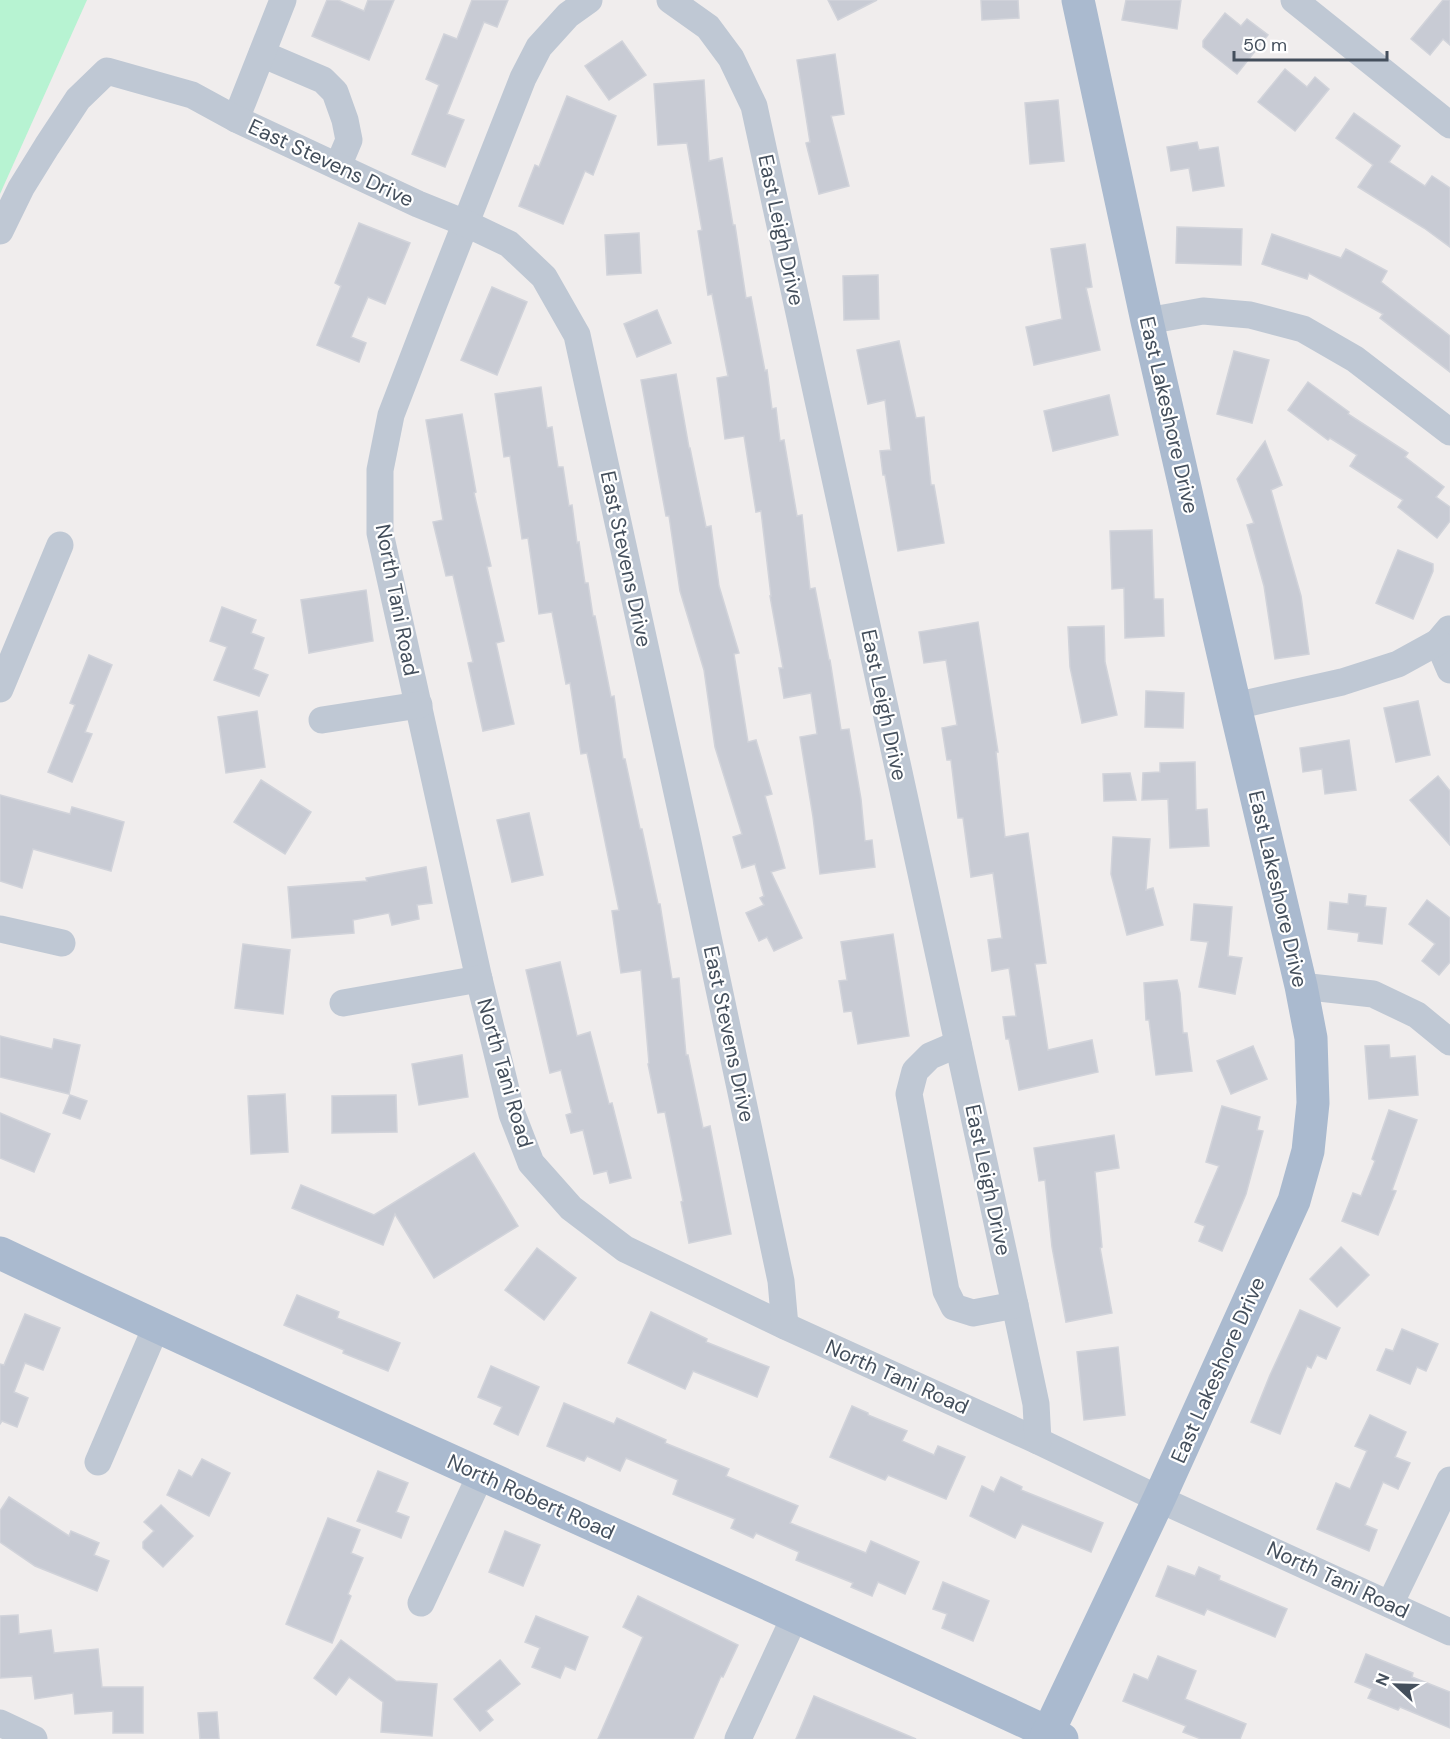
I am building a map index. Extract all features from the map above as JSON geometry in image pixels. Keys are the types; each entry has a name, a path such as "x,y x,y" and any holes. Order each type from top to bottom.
{"main road":[{"name":"East Lakeshore Drive","path":"1052,1737 1294,1201 1308,1151 1313,1103 1311,1038 1301,986 1235,706 1078,0"},
{"name":"North Robert Road","path":"0,1253 156,1327 795,1616 1052,1737"}],"street":[{"path":"236,119 283,0"},
{"path":"465,223 523,78 539,47 568,15 589,0"},
{"name":"East Leigh Drive","path":"670,0 708,27 731,58 754,106 1015,1305 1036,1404 1038,1441"},
{"path":"1294,0 1450,125"},
{"path":"262,54 323,80 335,92 349,140 338,166"},
{"name":"East Stevens Drive","path":"0,231 21,188 46,146 78,99 107,70 192,95 236,119 418,204 465,223 509,244 544,277 577,335 690,849 779,1270 785,1326"},
{"name":"North Tani Road","path":"465,223 391,415 380,470 380,533 479,979 512,1114 531,1163 571,1208 624,1249 785,1326 1450,1632"},
{"path":"1148,321 1203,311 1250,315 1303,329 1355,359 1450,432"},
{"path":"0,689 60,545"},
{"path":"1235,706 1342,682 1398,664 1444,634 1450,670"},
{"path":"322,720 419,705"},
{"path":"0,928 62,943"},
{"path":"343,1003 479,979"},
{"path":"1301,986 1373,994 1417,1015 1450,1042"},
{"path":"958,1044 930,1056 915,1071 909,1094 946,1291 954,1307 973,1313 1015,1305"},
{"path":"98,1462 156,1327"},
{"path":"422,1602 481,1474"},
{"path":"1390,1604 1450,1480"},
{"path":"738,1739 795,1616"},
{"path":"0,1723 34,1739"}],"green space":[{"path":"0,0 87,0 0,194"}],"building":[{"path":"327,0 338,0 364,11 368,0 394,0 369,60 312,36"},
{"path":"472,0 508,0 497,27 484,22 447,114 464,120 445,167 412,154 439,85 426,79 444,34 457,39"},
{"path":"828,0 877,0 838,20"},
{"path":"981,0 1018,0 1019,18 982,20"},
{"path":"1126,0 1181,0 1177,29 1122,20"},
{"path":"1443,0 1450,0 1450,45 1443,39 1430,55 1411,39"},
{"path":"1225,13 1241,26 1247,19 1268,35 1237,74 1203,47 1203,41"},
{"path":"622,41 646,75 609,100 585,66"},
{"path":"835,54 844,114 831,116 849,186 819,194 806,143 810,142 797,60"},
{"path":"1285,69 1307,87 1315,77 1329,89 1295,131 1258,102"},
{"path":"704,80 709,161 722,158 746,298 751,297 765,371 767,370 772,409 776,408 780,441 784,440 797,516 802,515 810,589 815,588 841,730 849,729 861,799 865,841 872,840 875,867 820,874 800,737 817,734 811,693 784,698 779,668 783,668 770,596 761,511 756,512 744,436 725,439 717,378 728,376 712,294 708,295 698,231 702,230 687,143 658,145 654,84"},
{"path":"567,96 616,116 593,175 585,171 563,224 519,206 535,165 539,167"},
{"path":"1058,100 1064,161 1030,164 1025,103"},
{"path":"1354,113 1400,146 1389,162 1425,186 1432,176 1450,188 1450,247 1358,187 1373,165 1336,138"},
{"path":"1197,142 1199,150 1218,147 1224,186 1193,191 1189,168 1171,171 1167,147"},
{"path":"359,223 410,243 385,304 368,297 351,337 366,343 359,362 317,345 341,286 335,283"},
{"path":"1177,227 1242,229 1241,265 1176,263"},
{"path":"639,233 641,273 607,275 605,235"},
{"path":"1272,234 1341,258 1346,249 1387,271 1381,282 1450,336 1450,372 1380,318 1383,314 1309,273 1307,279 1262,264"},
{"path":"1085,244 1092,287 1086,288 1100,350 1034,365 1026,327 1062,319 1051,249"},
{"path":"878,275 879,319 844,320 843,276"},
{"path":"492,287 527,302 497,375 461,360"},
{"path":"657,310 671,343 637,357 624,324"},
{"path":"899,341 916,418 924,417 931,485 934,485 944,543 898,551 880,451 891,450 885,400 868,404 857,350"},
{"path":"1234,351 1269,360 1252,423 1217,414"},
{"path":"676,374 706,527 711,526 719,586 739,653 734,654 748,742 756,740 772,794 765,796 785,868 771,872 802,938 774,951 767,937 759,941 746,913 764,905 760,898 764,896 755,864 742,868 733,837 742,834 715,747 704,670 680,591 669,516 666,516 641,380"},
{"path":"1308,382 1349,412 1348,414 1408,453 1405,457 1444,487 1436,497 1450,507 1450,521 1437,538 1398,507 1403,500 1350,466 1357,455 1330,438 1328,440 1288,410"},
{"path":"541,387 547,428 552,427 558,467 563,467 569,506 572,505 585,583 588,583 611,697 614,696 623,759 625,759 640,829 642,829 658,904 660,904 672,979 679,978 686,1055 688,1055 703,1128 710,1126 731,1234 689,1243 665,1112 658,1113 648,1064 641,970 621,973 612,911 619,910 587,753 581,754 570,683 566,684 552,612 539,614 528,538 522,539 510,456 504,457 495,394"},
{"path":"1109,395 1118,435 1053,451 1044,411"},
{"path":"462,414 476,492 474,493 491,566 487,567 504,641 496,643 514,724 483,731 468,663 473,662 453,575 446,576 433,522 443,520 426,420"},
{"path":"1265,441 1282,485 1271,490 1301,596 1309,654 1275,659 1264,586 1247,525 1254,523 1237,479"},
{"path":"1152,530 1154,599 1163,599 1164,636 1125,638 1124,588 1112,589 1110,531"},
{"path":"1398,550 1433,564 1433,571 1413,619 1376,603"},
{"path":"366,590 373,641 309,653 301,600"},
{"path":"222,607 256,620 251,633 264,638 253,669 268,675 259,696 214,680 227,647 210,641"},
{"path":"978,622 998,752 996,752 1005,837 1028,833 1046,963 1035,964 1048,1050 1092,1040 1098,1072 1019,1090 1003,1017 1016,1016 1009,968 992,971 988,940 1002,938 993,873 971,877 963,818 958,818 951,760 947,760 942,728 957,725 946,660 924,663 919,632"},
{"path":"1104,626 1105,662 1117,715 1082,723 1070,667 1068,627"},
{"path":"89,655 112,665 85,732 92,734 72,782 48,772 75,705 70,703"},
{"path":"1146,691 1184,693 1183,728 1145,727"},
{"path":"1418,701 1430,755 1396,762 1384,708"},
{"path":"257,711 265,767 226,773 218,717"},
{"path":"1349,740 1356,790 1325,794 1322,769 1303,772 1300,748"},
{"path":"1195,762 1196,810 1207,809 1209,846 1170,848 1168,799 1142,800 1143,773 1160,772 1160,763"},
{"path":"1130,773 1136,800 1104,801 1103,774"},
{"path":"1438,776 1450,791 1450,845 1410,800"},
{"path":"261,780 311,812 285,854 234,822"},
{"path":"0,795 70,814 72,807 124,822 111,871 33,849 22,888 0,881"},
{"path":"529,813 543,875 512,882 497,820"},
{"path":"1113,837 1150,839 1146,890 1153,888 1163,925 1127,935 1111,874"},
{"path":"426,867 432,903 417,905 419,919 392,925 389,913 353,920 354,933 292,938 288,887 367,881 366,878"},
{"path":"1349,894 1366,896 1365,906 1386,908 1382,944 1358,941 1359,933 1328,929 1330,902 1348,904"},
{"path":"1427,900 1450,918 1450,962 1439,975 1422,961 1435,944 1409,924"},
{"path":"1194,904 1232,907 1228,956 1242,958 1235,994 1199,987 1208,942 1191,940"},
{"path":"893,934 909,1036 858,1044 852,1011 844,1012 839,981 847,980 841,942"},
{"path":"243,944 290,950 283,1014 235,1008"},
{"path":"560,962 577,1036 590,1032 609,1104 612,1103 631,1178 610,1183 607,1171 594,1174 583,1130 571,1133 566,1115 572,1113 561,1070 550,1073 526,970"},
{"path":"1177,980 1183,1033 1187,1033 1192,1071 1156,1075 1149,1020 1146,1020 1144,983"},
{"path":"0,1036 52,1049 54,1039 80,1045 69,1094 0,1077"},
{"path":"1389,1045 1390,1058 1415,1056 1418,1095 1369,1099 1365,1046"},
{"path":"1253,1046 1267,1079 1231,1094 1217,1061"},
{"path":"462,1055 468,1097 419,1105 412,1064"},
{"path":"285,1094 288,1152 251,1154 248,1096"},
{"path":"70,1095 87,1101 80,1119 63,1113"},
{"path":"396,1095 397,1132 332,1133 332,1096"},
{"path":"1222,1106 1260,1117 1257,1130 1263,1131 1246,1194 1222,1251 1199,1241 1205,1226 1195,1222 1219,1166 1206,1162"},
{"path":"1389,1110 1417,1120 1392,1190 1396,1191 1378,1235 1342,1221 1353,1193 1361,1196 1375,1161 1372,1159"},
{"path":"0,1113 50,1134 34,1172 0,1158"},
{"path":"1114,1135 1119,1168 1095,1172 1102,1247 1100,1248 1112,1313 1066,1322 1052,1247 1045,1180 1039,1181 1034,1148"},
{"path":"474,1153 518,1226 434,1278 395,1214 383,1245 292,1208 301,1185 374,1215"},
{"path":"1341,1247 1369,1275 1337,1307 1310,1279"},
{"path":"537,1248 576,1278 544,1320 505,1290"},
{"path":"297,1295 339,1312 337,1318 400,1343 388,1371 284,1325"},
{"path":"1300,1310 1340,1328 1326,1359 1317,1355 1311,1368 1307,1366 1280,1434 1251,1422"},
{"path":"651,1312 707,1339 706,1342 769,1367 757,1397 693,1371 685,1389 628,1363"},
{"path":"25,1314 60,1328 43,1370 25,1363 14,1392 28,1398 17,1427 2,1421 0,1424 0,1364 4,1365"},
{"path":"1402,1329 1438,1344 1426,1371 1417,1367 1410,1384 1377,1370 1386,1349 1393,1351"},
{"path":"1118,1347 1125,1415 1084,1420 1077,1352"},
{"path":"491,1366 539,1387 518,1435 494,1424 502,1407 478,1397"},
{"path":"564,1403 614,1424 617,1418 666,1440 665,1443 729,1469 726,1476 798,1506 790,1523 866,1553 871,1541 919,1562 905,1594 878,1582 872,1596 851,1587 853,1583 796,1560 799,1552 756,1533 753,1538 731,1528 735,1519 673,1494 678,1480 626,1458 620,1471 587,1456 584,1461 547,1446"},
{"path":"852,1406 907,1431 902,1441 934,1455 938,1446 965,1457 946,1499 888,1475 885,1480 830,1457"},
{"path":"1370,1415 1406,1432 1395,1457 1410,1463 1398,1489 1383,1482 1365,1525 1377,1530 1369,1551 1317,1529 1336,1483 1350,1489 1367,1451 1355,1446"},
{"path":"202,1459 230,1473 209,1516 167,1495 179,1470 192,1477"},
{"path":"378,1471 408,1483 396,1512 409,1517 401,1538 357,1521"},
{"path":"1001,1477 1022,1487 1021,1490 1103,1523 1091,1552 1022,1524 1015,1538 970,1516 982,1486 994,1492"},
{"path":"9,1497 69,1536 71,1531 99,1543 94,1555 109,1561 97,1591 35,1566 0,1542 0,1511"},
{"path":"161,1505 193,1536 163,1567 143,1548 143,1542 154,1531 144,1522"},
{"path":"328,1518 360,1530 351,1553 363,1558 332,1643 286,1624"},
{"path":"505,1531 540,1545 523,1586 489,1572"},
{"path":"1168,1566 1195,1576 1199,1567 1220,1576 1219,1580 1287,1609 1275,1637 1207,1609 1204,1615 1156,1596"},
{"path":"943,1582 989,1601 973,1641 942,1628 947,1614 933,1609"},
{"path":"638,1596 738,1645 723,1677 721,1676 693,1739 598,1739 643,1637 623,1627"},
{"path":"18,1615 19,1634 51,1630 54,1653 98,1649 102,1687 143,1687 143,1733 113,1733 113,1711 75,1714 73,1693 35,1699 32,1676 0,1678 0,1616"},
{"path":"536,1616 588,1637 575,1670 565,1666 560,1678 532,1667 540,1648 525,1642"},
{"path":"341,1640 396,1681 437,1684 432,1736 381,1732 383,1702 349,1677 336,1695 314,1678"},
{"path":"1366,1654 1413,1673 1412,1677 1450,1692 1450,1728 1400,1707 1398,1710 1368,1698 1372,1689 1355,1682"},
{"path":"1158,1656 1196,1671 1185,1699 1246,1724 1240,1739 1201,1739 1183,1732 1186,1726 1123,1701 1134,1674 1148,1680"},
{"path":"500,1660 520,1684 486,1711 493,1720 480,1731 454,1699"},
{"path":"814,1696 916,1739 796,1739"},
{"path":"217,1712 219,1739 200,1739 198,1713"}]}
